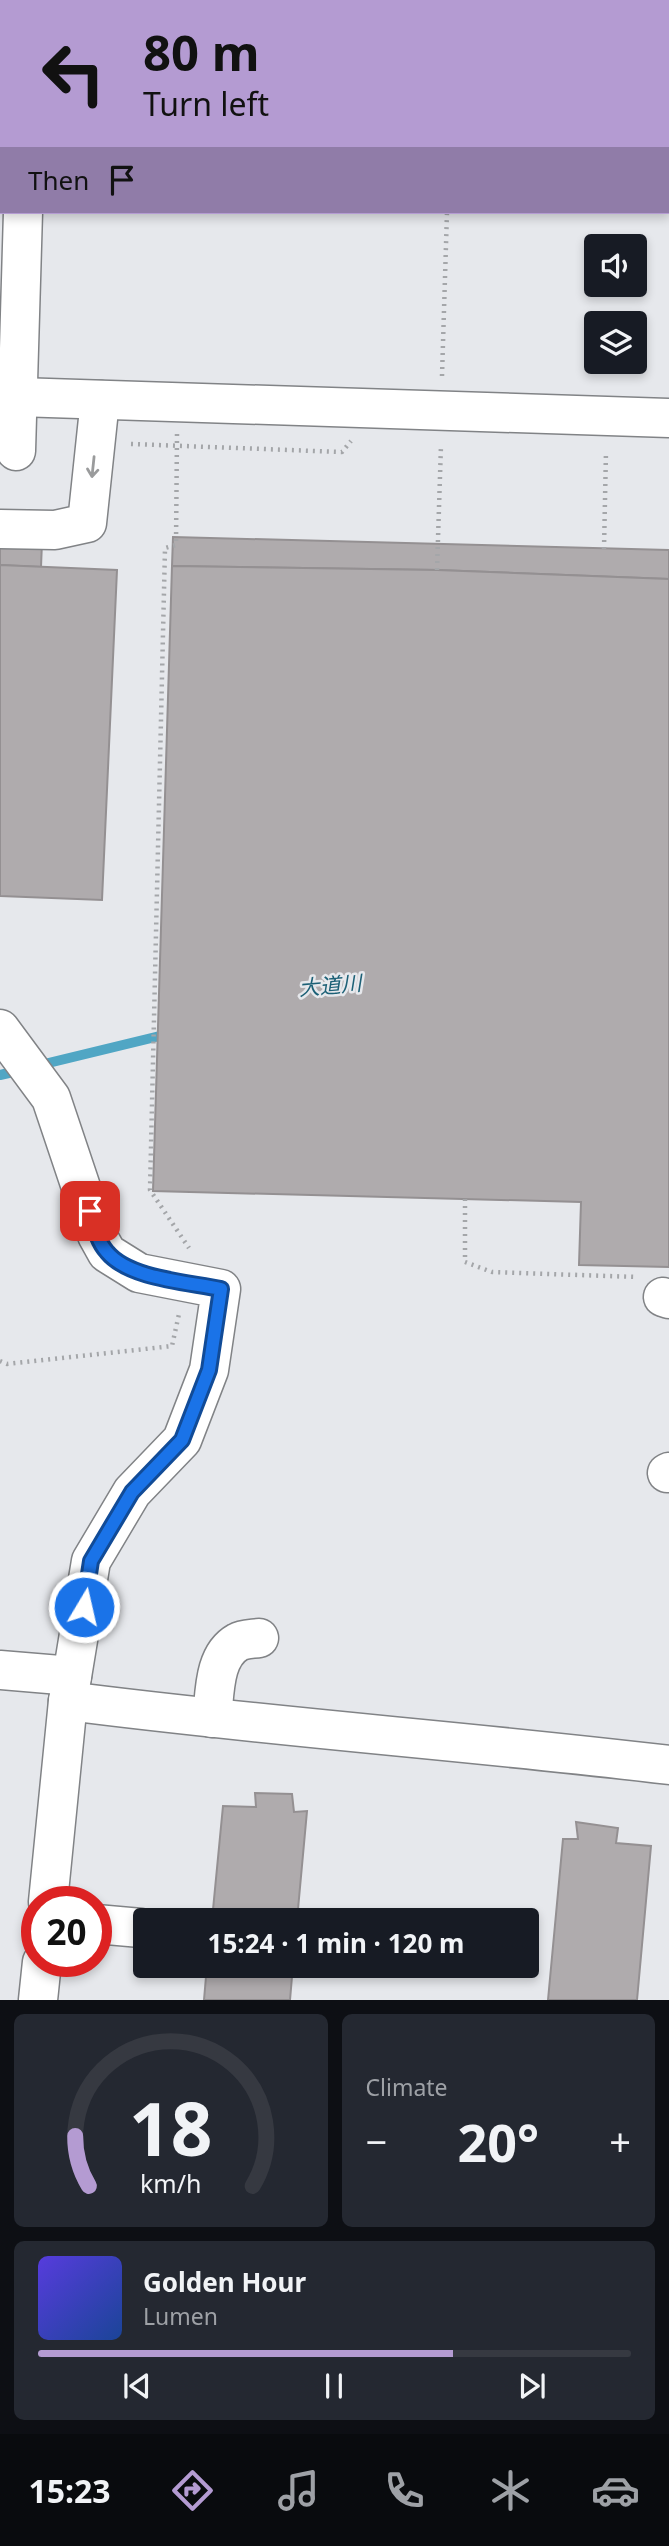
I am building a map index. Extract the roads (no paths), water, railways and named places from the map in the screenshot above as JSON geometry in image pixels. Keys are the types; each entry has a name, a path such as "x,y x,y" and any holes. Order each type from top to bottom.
{"lane":[{"path":"16,451 23,214"},
{"path":"18,397 669,418"},
{"path":"0,529 55,530 86,523 100,400"},
{"path":"0,1029 51,1098 97,1235 107,1253 139,1273 221,1289 209,1370 182,1440 132,1492 91,1561 70,1688 50,1886"},
{"path":"212,1718 217,1673 224,1655 238,1642 259,1638"},
{"path":"0,1670 212,1718 391,1737 503,1745 669,1765"},
{"path":"112,1925 133,1927"},
{"path":"38,2000 40,1977"}],"waterway":[{"name":"大道川","path":"36,1066 168,1034"},
{"name":"大道川","path":"0,1075 22,1070"}]}
